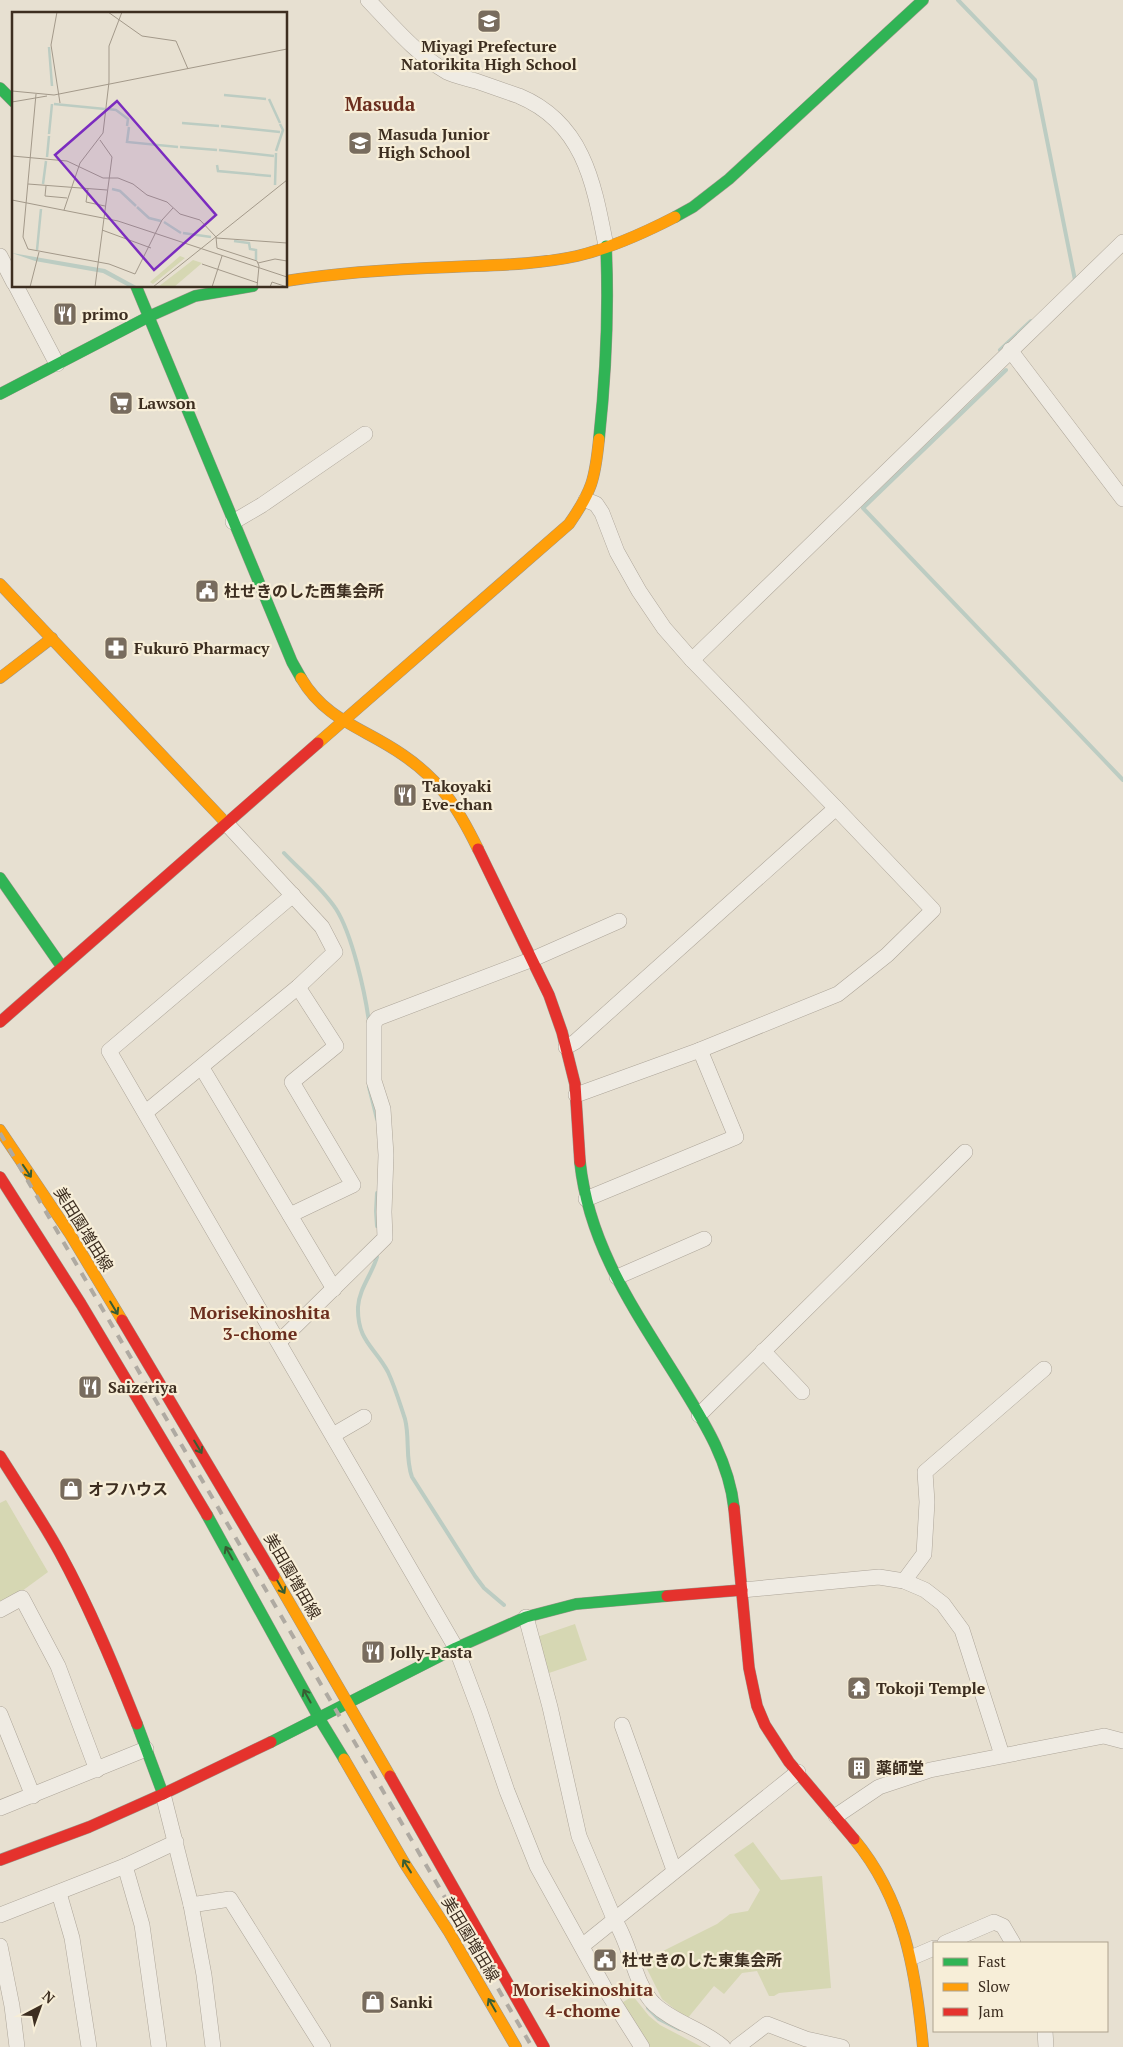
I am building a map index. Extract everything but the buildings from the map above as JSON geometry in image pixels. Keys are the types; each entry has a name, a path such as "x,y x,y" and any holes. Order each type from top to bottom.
{"street":[{"path":"0,1022 552,540 569,524 586,500 596,473 606,371 608,297 606,246 596,194 582,156 569,132 548,112 520,97 449,73 434,64 412,46 368,0"},
{"path":"288,281 328,274 382,270 515,264 577,256 628,240 693,207 710,194 923,0"},
{"path":"0,88 12,100"},
{"path":"692,660 1123,242"},
{"path":"0,256 12,278"},
{"path":"17,288 56,364"},
{"path":"137,288 292,662 320,704 343,722 378,739 406,756 447,794 461,814 533,959 555,1010 566,1047 576,1095 579,1155 586,1199 593,1226 617,1277 714,1441 728,1476 732,1492 749,1670 757,1706 770,1736 864,1850 882,1879 900,1916 912,1957 919,2001 923,2047"},
{"path":"0,394 150,316 195,296 241,288"},
{"path":"1010,350 1123,499"},
{"path":"233,522 262,505 365,434"},
{"path":"576,1095 700,1050 838,994 887,955 933,910 692,660 664,628 639,592 617,552 602,513 596,504 586,500"},
{"path":"0,584 293,895 322,927 335,952 298,987 202,1068 146,1112"},
{"path":"0,678 52,638"},
{"path":"566,1047 575,1042 836,808"},
{"path":"0,878 62,966"},
{"path":"293,895 109,1051 456,1648 507,1791 537,1866 642,2047"},
{"path":"279,1342 385,1238 386,1155 384,1115 374,1081 374,1023 378,1018 533,959 619,921"},
{"path":"290,1215 353,1185 292,1082 336,1046 298,987"},
{"path":"586,1199 736,1137 700,1050"},
{"path":"202,1068 334,1289"},
{"name":"美田園増田線","path":"0,1130 73,1239 223,1489 544,2047"},
{"path":"699,1415 965,1152"},
{"name":"美田園増田線","path":"0,1177 81,1304 212,1523 319,1718 405,1864 449,1932 516,2047"},
{"path":"617,1277 704,1239"},
{"path":"763,1351 802,1392"},
{"path":"904,1581 924,1554 927,1502 926,1472 1044,1369"},
{"path":"333,1435 364,1417"},
{"path":"0,1456 60,1552 77,1587 126,1695 163,1794 191,1905 204,1975 213,2047"},
{"path":"0,1860 89,1827 163,1794 348,1704 456,1648 526,1617 576,1604 871,1577 904,1581 925,1590 944,1604 962,1630 1002,1755"},
{"path":"0,1610 22,1598 58,1666 97,1770"},
{"path":"526,1617 550,1707 578,1836 615,1921 623,1932 643,1988 654,2004 673,2018 712,2038 723,2047"},
{"path":"0,1714 33,1796"},
{"path":"622,1725 674,1870"},
{"path":"836,1816 880,1786 930,1770 1104,1736 1123,1741"},
{"path":"0,1808 146,1749"},
{"path":"582,1946 798,1772"},
{"path":"0,1914 59,1893 125,1866 176,1842"},
{"path":"125,1866 142,1925 160,2047"},
{"path":"59,1893 72,1938 89,2047"},
{"path":"191,1905 230,1898 323,2047"},
{"path":"947,1942 994,1922 1003,1926 1012,1942"},
{"path":"0,1946 12,2006 16,2047"},
{"path":"912,1957 933,1948"},
{"path":"737,2047 768,2024 806,2039 842,2047"},
{"path":"1045,2032 1046,2047"}],"green space":[{"path":"6,1500 48,1572 22,1591 0,1602 0,1503"},
{"path":"575,1624 587,1660 549,1673 537,1637"},
{"path":"753,1842 781,1880 822,1876 831,1988 779,1993 769,1996 757,1971 742,1973 724,1994 714,1986 687,2019 662,1999 643,1961 717,1924 730,1914 748,1911 760,1890 734,1855"},
{"path":"633,1996 649,2016 660,2025 702,2047 647,2047 620,2004"}],"waterway":[{"path":"958,0 1035,80 1075,280 1073,282"},
{"path":"1000,350 1031,321"},
{"path":"1006,370 863,508 1123,780"},
{"path":"284,853 324,894 342,920 357,964 369,1022"},
{"path":"369,1087 377,1119"},
{"path":"377,1193 377,1226"},
{"path":"377,1257 359,1300 358,1319 364,1336 388,1372 405,1419 412,1477 475,1576 484,1588 504,1605"},
{"path":"648,2008 659,2019 679,2029"}],"railway":[{"path":"0,1133 532,2047"}],"traffic: fast":[{"path":"675,217 693,207 729,179 923,0"},
{"path":"0,88 12,100"},
{"path":"599,439 606,342 606,246"},
{"path":"137,288 292,662 301,678"},
{"path":"0,394 150,316 195,296 241,288"},
{"path":"0,878 62,967"},
{"path":"580,1162 585,1193 604,1251 631,1304 698,1412 714,1442 727,1474 734,1508"},
{"path":"207,1515 319,1718 344,1759"},
{"path":"271,1742 456,1648 526,1617 576,1604 667,1596"},
{"path":"137,1724 163,1794"}],"traffic: slow":[{"path":"288,281 369,271 514,264 562,259 590,253 615,244 675,217"},
{"path":"318,743 569,524 588,493 594,475 599,439"},
{"path":"0,584 226,823"},
{"path":"0,678 52,638"},
{"path":"301,678 311,693 334,714 403,755 428,775 456,808 478,849"},
{"path":"0,1130 70,1234 122,1320"},
{"path":"274,1576 390,1776"},
{"path":"344,1759 516,2047"},
{"path":"854,1839 871,1862 885,1886 905,1937 916,1991 923,2047"}],"traffic: jam":[{"path":"0,1022 318,743"},
{"path":"478,849 549,995 562,1032 575,1084 580,1162"},
{"path":"0,1177 81,1304 207,1515"},
{"path":"122,1320 274,1576"},
{"path":"0,1456 46,1528 71,1574 101,1637 137,1724"},
{"path":"734,1508 749,1668 757,1706 765,1725 789,1762 854,1839"},
{"path":"667,1596 742,1590"},
{"path":"0,1860 89,1827 271,1742"},
{"path":"390,1776 544,2047"}],"place":[{"name":"Miyagi Prefecture Natorikita High School","path":"489,21"},
{"name":"Masuda Junior High School","path":"360,143"},
{"name":"primo","path":"65,314"},
{"name":"Lawson","path":"121,403"},
{"name":"杜せきのした西集会所","path":"207,591"},
{"name":"Fukurō Pharmacy","path":"116,648"},
{"name":"Takoyaki Eve-chan","path":"405,795"},
{"name":"Saizeriya","path":"90,1387"},
{"name":"オフハウス","path":"71,1489"},
{"name":"Jolly-Pasta","path":"373,1652"},
{"name":"Tokoji Temple","path":"859,1688"},
{"name":"薬師堂","path":"859,1768"},
{"name":"杜せきのした東集会所","path":"605,1960"},
{"name":"Sanki","path":"373,2002"}],"district":[{"name":"Masuda","path":"380,103"},
{"name":"Morisekinoshita 3-chome","path":"260,1322"},
{"name":"Morisekinoshita 4-chome","path":"583,1999"}]}
